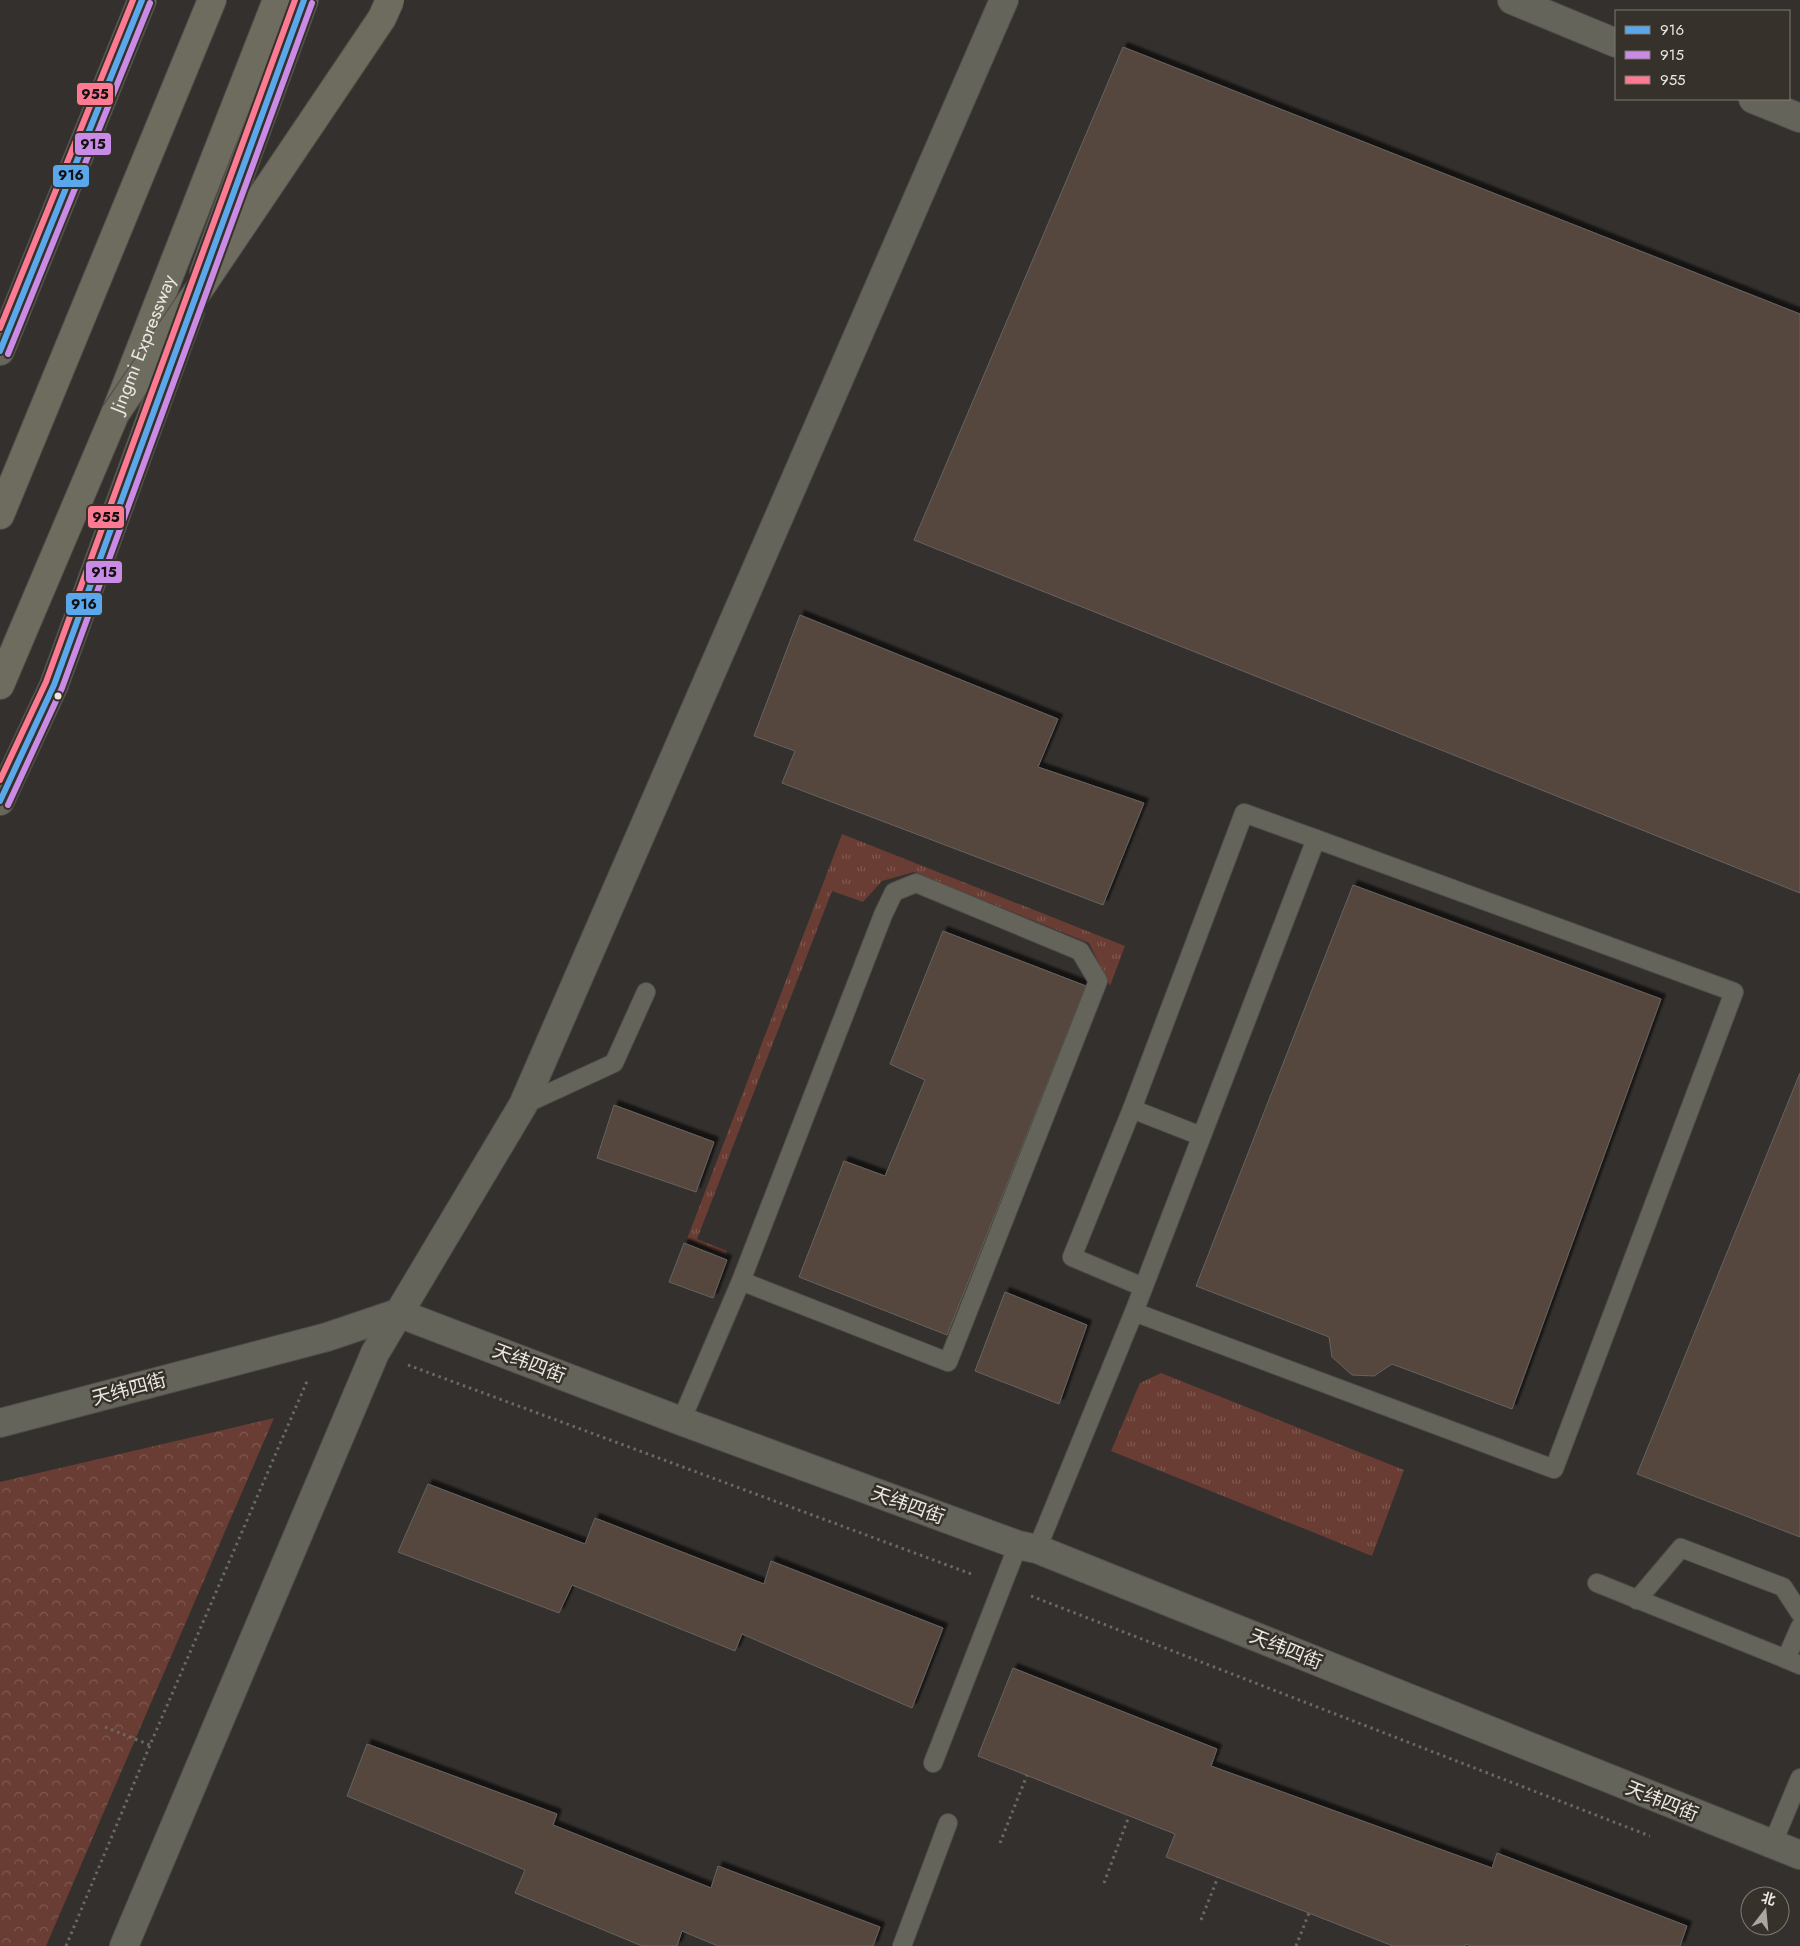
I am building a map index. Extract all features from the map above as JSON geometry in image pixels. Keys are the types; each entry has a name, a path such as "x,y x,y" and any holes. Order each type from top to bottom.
{"highway":[{"path":"0,515 212,0"},
{"name":"Jingmi Expressway","path":"0,685 115,414 277,0"},
{"path":"115,414 382,18 390,0"}],"main road":[{"path":"0,351 142,0"},
{"path":"0,801 54,685 304,0"}],"street":[{"path":"124,1946 375,1353 523,1105 1004,0"},
{"path":"1512,0 1615,43"},
{"path":"1755,100 1800,118"},
{"name":"天纬四街","path":"0,1423 327,1337 398,1313 680,1421 1028,1547 1800,1855"}],"lane":[{"path":"1134,1312 1554,1469 1734,992 1244,813 1132,1109 1072,1257 1143,1287"},
{"path":"933,1763 1001,1585 1028,1547 1134,1312 1316,839"},
{"path":"680,1421 741,1281 883,915 894,892 916,883 1080,951 1098,981 948,1362 741,1281"},
{"path":"523,1105 614,1064 646,992"},
{"path":"1132,1109 1202,1136"},
{"path":"1637,1600 1681,1548 1783,1587 1800,1614"},
{"path":"1597,1583 1793,1662 1800,1627"},
{"path":"1772,1845 1800,1778"},
{"path":"902,1946 948,1823"}],"path":[{"path":"66,1946 150,1745 327,1337"},
{"path":"375,1353 1001,1585 1651,1837"},
{"path":"105,1727 150,1745"},
{"path":"1000,1843 1026,1775"},
{"path":"1104,1883 1129,1816"},
{"path":"1201,1920 1218,1877"},
{"path":"1296,1946 1309,1913"}],"green space":[{"path":"842,834 1125,946 1110,986 1089,943 914,872 882,881 863,902 832,891 697,1239 727,1251 726,1255 687,1239"},
{"path":"1161,1373 1404,1470 1372,1556 1111,1451 1140,1383"},
{"path":"274,1418 46,1946 0,1946 0,1482"}],"building":[{"path":"1123,47 1800,314 1800,893 914,540"},
{"path":"800,615 1058,719 1038,767 1144,803 1103,905 782,783 795,751 754,736"},
{"path":"1353,885 1661,999 1512,1409 1392,1364 1374,1376 1352,1375 1332,1357 1329,1337 1196,1286"},
{"path":"943,931 1086,986 947,1335 799,1277 844,1161 885,1176 925,1080 890,1064"},
{"path":"1800,1073 1800,1537 1637,1474"},
{"path":"614,1105 714,1142 696,1192 597,1158"},
{"path":"684,1243 727,1260 713,1298 669,1282"},
{"path":"1005,1292 1087,1325 1059,1404 975,1371"},
{"path":"428,1484 585,1544 595,1518 764,1584 771,1561 943,1628 912,1708 742,1634 735,1651 572,1585 559,1613 398,1552"},
{"path":"1013,1668 1217,1749 1211,1766 1492,1868 1497,1853 1687,1926 1680,1946 1471,1946 1466,1944 1465,1946 1393,1946 1166,1857 1175,1834 978,1756"},
{"path":"367,1744 557,1814 553,1825 711,1888 718,1866 880,1927 873,1946 718,1946 682,1931 677,1946 642,1946 515,1893 525,1870 347,1796"}],"transit line":[{"name":"955","path":"0,328 133,0"},
{"name":"916","path":"0,351 142,0"},
{"name":"955","path":"0,780 46,682 295,0"},
{"name":"916","path":"0,801 54,685 304,0"},
{"name":"915","path":"8,354 150,3"},
{"name":"915","path":"8,805 62,688 312,3"}]}
